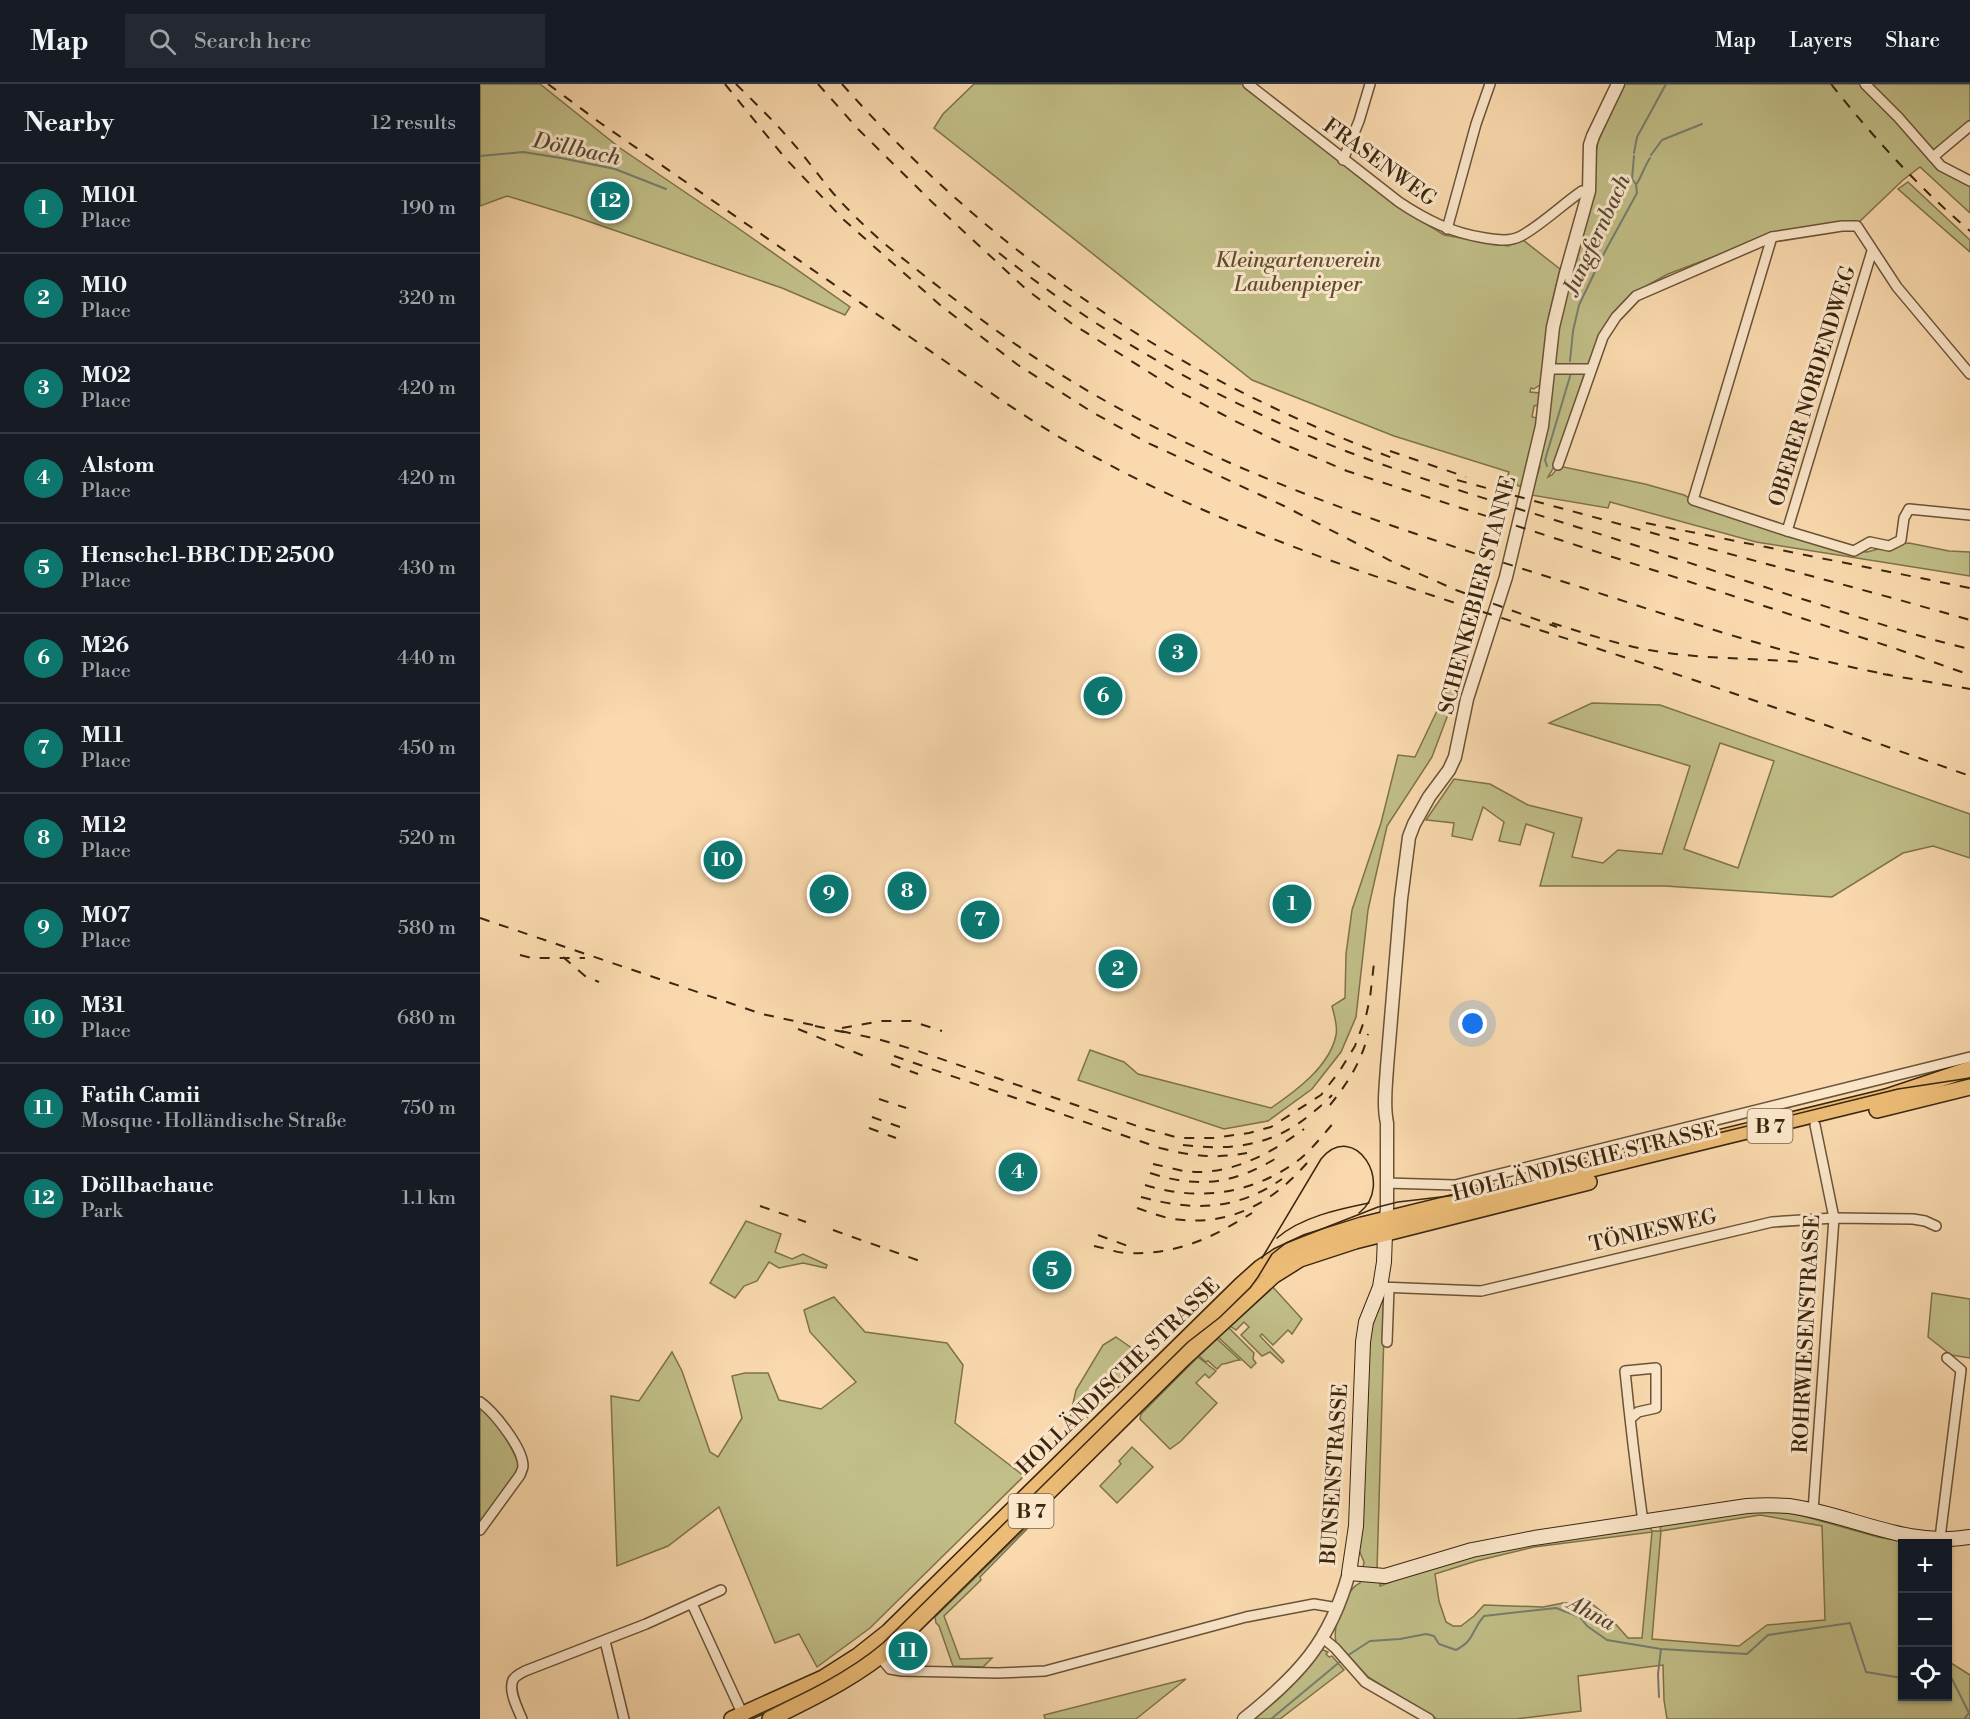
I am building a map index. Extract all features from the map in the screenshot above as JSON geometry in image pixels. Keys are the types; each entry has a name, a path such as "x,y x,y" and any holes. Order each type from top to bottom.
{"main road":[{"name":"HOLLÄNDISCHE STRASSE","path":"770,1719 829,1690 880,1657 1175,1367 1260,1286 1280,1271 1307,1257 1355,1241 1383,1224 1886,1097 1970,1069"},
{"name":"HOLLÄNDISCHE STRASSE","path":"737,1717 823,1678 859,1655 888,1632 1158,1364 1260,1268 1278,1256 1308,1242 1970,1087"},
{"name":"BUNSENSTRASSE","path":"1349,1572 1356,1526 1363,1342 1366,1322 1384,1287 1383,1224"},
{"path":"1349,1572 1385,1576 1472,1550 1534,1538 1747,1506 1772,1505 1813,1511 1900,1535 1940,1538 1970,1537"}],"street":[{"name":"FRASENWEG","path":"1248,84 1343,160 1421,217 1447,229 1473,236 1510,240 1522,235 1582,191 1589,191"},
{"path":"1343,160 1359,121 1370,84"},
{"path":"1447,229 1476,124 1490,84"},
{"name":"SCHENKEBIER STANNE","path":"1383,1224 1387,1209 1387,1067 1401,899 1409,837 1429,798 1455,758 1467,699 1508,567 1542,426 1553,327 1589,191 1590,145 1618,84"},
{"path":"1865,84 1941,166 1970,181"},
{"path":"1933,158 1970,126"},
{"path":"1565,202 1579,206 1583,214"},
{"path":"1558,465 1591,369 1608,328 1628,302 1636,296 1772,237 1842,226 1857,226 1897,287 1970,374"},
{"name":"OBERER NORDENDWEG","path":"1772,237 1693,500 1854,551 1870,542 1889,546 1901,540 1904,518 1909,509 1970,515"},
{"name":"OBERER NORDENDWEG","path":"1787,531 1872,251"},
{"path":"1548,369 1591,369"},
{"name":"HOLLÄNDISCHE STRASSE","path":"1386,1184 1455,1185 1970,1057"},
{"name":"SCHENKEBIER STANNE","path":"1383,1224 1381,1136 1386,1115"},
{"name":"ROHRWIESENSTRASSE","path":"1813,1511 1834,1218 1815,1125"},
{"name":"TÖNIESWEG","path":"1384,1287 1481,1291 1772,1222 1834,1218 1913,1219 1936,1226"},
{"name":"BUNSENSTRASSE","path":"1384,1287 1387,1342"},
{"path":"1940,1538 1961,1370 1947,1358"},
{"path":"1630,1419 1638,1412 1656,1408 1656,1368 1625,1371 1630,1419 1643,1522"},
{"path":"480,1402 501,1423 523,1465 520,1475 480,1530"},
{"name":"BUNSENSTRASSE","path":"1244,1719 1299,1671 1323,1638 1338,1608 1349,1572"},
{"path":"522,1719 512,1687 513,1680 518,1675 692,1605 721,1590"},
{"path":"692,1605 737,1717"},
{"path":"880,1657 890,1669 902,1671 998,1673 1045,1671 1246,1617 1307,1605 1338,1608"},
{"path":"1323,1638 1338,1651 1365,1682 1429,1719"},
{"path":"605,1641 624,1719"}],"green space":[{"path":"480,84 540,84 620,148 850,307 845,315 782,288 573,216 507,196 480,206"},
{"name":"Kleingartenverein Laubenpieper","path":"974,84 1242,84 1391,202 1444,235 1508,246 1523,240 1560,269 1549,315 1541,384 1534,389 1531,388 1530,392 1540,393 1539,405 1534,406 1532,417 1538,418 1521,487 1517,485 1517,479 1508,475 1509,472 1394,436 1252,380 934,128 943,114"},
{"path":"1623,84 1970,84 1970,127 1934,157 1970,178 1970,213 1920,167 1858,223 1771,235 1668,274 1635,292 1589,363 1555,365 1554,345 1598,142"},
{"path":"1908,182 1970,240 1970,252 1898,189"},
{"path":"1585,372 1554,467 1548,477 1559,466 1645,484 1741,515 1785,535 1852,551 1867,552 1909,543 1949,551 1970,552 1970,576 1756,542 1610,502 1608,508 1531,495 1540,466 1537,464 1553,376 1555,373"},
{"path":"1457,669 1464,672 1432,757 1387,826 1368,910 1356,1017 1341,1052 1312,1089 1268,1121 1224,1129 1078,1080 1090,1050 1124,1062 1138,1074 1271,1108 1311,1077 1327,1057 1336,1035 1332,1006 1345,998 1346,954 1352,910 1381,823 1398,755 1415,757"},
{"path":"1592,703 1660,705 1970,814 1970,858 1933,846 1903,853 1832,897 1665,886 1540,886 1554,833 1526,824 1520,845 1499,841 1504,822 1483,807 1472,840 1452,836 1454,823 1426,820 1454,779 1490,784 1528,805 1582,818 1572,857 1603,863 1618,850 1662,854 1690,766 1549,723","holes":["1720,743 1774,761 1738,868 1684,849"]},
{"path":"746,1221 781,1234 775,1252 792,1259 803,1254 827,1265 826,1268 803,1263 779,1268 769,1262 757,1281 744,1286 735,1298 710,1283"},
{"path":"1271,1285 1302,1319 1292,1334 1288,1330 1273,1345 1262,1334 1260,1336 1284,1361 1282,1363 1270,1352 1262,1356 1241,1335 1249,1327 1244,1322 1236,1330 1230,1326"},
{"path":"1932,1293 1970,1299 1970,1358 1951,1355 1928,1337"},
{"path":"834,1297 865,1332 947,1343 963,1365 955,1423 1024,1476 870,1628 817,1667 799,1634 775,1643 719,1507 668,1546 617,1566 611,1396 639,1401 672,1352 682,1371 710,1452 718,1457 742,1418 732,1376 745,1373 768,1373 779,1400 821,1409 856,1382 810,1332 804,1310"},
{"path":"1385,1299 1377,1570 1392,1579 1380,1586 1445,1563 1521,1546 1650,1527 1652,1531 1660,1531 1661,1525 1759,1510 1796,1514 1898,1541 1898,1701 1952,1701 1952,1664 1970,1675 1970,1719 1667,1719 1663,1665 1578,1676 1581,1711 1516,1719 1437,1719 1368,1677 1336,1642 1335,1635 1345,1600 1360,1583 1364,1562 1359,1550 1368,1336 1377,1310","holes":["1760,1515 1822,1526 1825,1620 1767,1625 1739,1646 1652,1639 1661,1531","1652,1532 1642,1638 1628,1638 1612,1620 1591,1603 1563,1603 1543,1607 1484,1605 1461,1626 1453,1626 1446,1622 1439,1601 1435,1574 1534,1547"]},
{"path":"1228,1327 1254,1353 1253,1359 1256,1363 1251,1368 1218,1337"},
{"path":"1116,1337 1140,1354 1141,1365 1065,1439 1076,1390 1103,1345"},
{"path":"1217,1339 1240,1360 1222,1364 1217,1369 1199,1356"},
{"path":"1198,1357 1216,1371 1209,1378 1205,1374 1196,1383 1217,1403 1181,1441 1170,1449 1140,1419 1141,1414"},
{"path":"480,1407 503,1433 519,1464 514,1477 480,1522"},
{"path":"1132,1447 1153,1467 1117,1503 1100,1486 1121,1464 1119,1461"},
{"path":"1027,1527 980,1577 981,1580 944,1616 960,1659 992,1658 983,1667 953,1666 935,1617"},
{"path":"1321,1649 1328,1652 1326,1654 1329,1657 1332,1656 1344,1670 1280,1719 1250,1719"},
{"path":"1186,1679 1136,1719 1045,1719 1044,1715"}],"waterway":[{"path":"1634,153 1637,137 1666,84"},
{"name":"Jungfernbach","path":"1651,155 1662,140 1702,124"},
{"name":"Döllbach","path":"480,156 523,152 561,158 615,169 666,189"},
{"path":"1634,156 1632,179 1636,184"},
{"name":"Jungfernbach","path":"1570,361 1579,305 1637,193 1636,185 1650,158"},
{"name":"Jungfernbach","path":"1547,466 1545,460 1571,373"},
{"name":"Ahna","path":"1347,1656 1370,1641 1426,1634 1434,1636 1439,1644 1456,1650 1470,1639 1484,1616 1556,1608 1580,1617 1587,1626 1607,1640 1661,1649 1747,1654 1768,1635 1850,1623 1866,1672 1898,1677"},
{"path":"1659,1697 1658,1674 1661,1649"},
{"name":"Ahna","path":"1271,1719 1342,1660"},
{"name":"Ahna","path":"1952,1679 1969,1713 1964,1719"}],"tram line":[{"path":"749,1719 836,1676 883,1643 1188,1342 1219,1318 1250,1288 1272,1254 1286,1243 1378,1207 1398,1202 1498,1187 1898,1089 1970,1078"},
{"path":"1262,1258 1321,1159 1334,1149 1346,1146 1357,1151 1366,1160 1372,1173 1373,1187 1369,1201 1359,1213"},
{"path":"1277,1238 1309,1219 1369,1203"}],"railway":[{"path":"548,84 599,122 1004,402 1070,443 1154,487 1217,516 1344,566 1696,681 1970,776"},
{"path":"725,84 785,158 844,220 940,305 1018,365 1092,412 1146,442 1284,506 1393,562 1456,590 1557,627"},
{"path":"736,84 785,134 841,202 887,245 1012,342 1078,385 1137,418 1259,475 1449,545 1732,635 1810,657 1890,675"},
{"path":"818,84 858,129 933,203 1027,290 1071,323 1182,393 1235,421 1347,471 1894,648 1970,675"},
{"path":"842,84 902,147 964,205 1028,259 1096,307 1167,351 1240,391 1317,428 1398,460"},
{"path":"1831,84 1897,161 1970,231"},
{"path":"999,253 1079,312 1164,364 1252,410 1343,450 1450,487 1874,622 1970,649"},
{"path":"1390,451 1466,477"},
{"path":"1457,480 1970,620"},
{"path":"1646,523 1970,588"},
{"path":"1552,623 1624,645 1668,653 1800,662"},
{"path":"1883,674 1970,689"},
{"path":"480,918 762,1014 822,1027"},
{"path":"520,955 532,958 585,958"},
{"path":"563,957 585,976 599,982"},
{"path":"841,1031 912,1049 1143,1128 1179,1138 1213,1138 1271,1127 1321,1095 1355,1046 1366,1016 1374,963"},
{"path":"842,1028 882,1021 911,1021 942,1031"},
{"path":"815,1026 848,1033"},
{"path":"798,1029 864,1056"},
{"path":"1330,1105 1353,1072 1368,1034"},
{"path":"894,1056 1160,1148 1203,1156 1247,1153"},
{"path":"891,1064 918,1074"},
{"path":"1183,1145 1235,1146 1266,1139 1297,1125 1332,1095"},
{"path":"879,1099 906,1108"},
{"path":"872,1117 900,1127"},
{"path":"1145,1185 1186,1193 1226,1192 1245,1187 1282,1171 1300,1159 1335,1121"},
{"path":"869,1128 896,1138"},
{"path":"1153,1164 1200,1172 1232,1167 1263,1155 1304,1129"},
{"path":"1150,1173 1186,1181 1219,1181 1250,1172 1283,1154"},
{"path":"1137,1208 1160,1216 1193,1221 1231,1216 1264,1201 1293,1178 1307,1163"},
{"path":"1141,1197 1178,1205 1214,1205 1248,1197 1282,1179"},
{"path":"760,1206 806,1222"},
{"path":"1094,1246 1125,1253 1144,1253 1177,1248 1207,1238 1252,1213"},
{"path":"833,1230 920,1261"},
{"path":"1098,1235 1128,1246"}],"place":[{"name":"Döllbachaue","path":"610,201"},
{"name":"M02","path":"1178,653"},
{"name":"M26","path":"1103,696"},
{"name":"M31","path":"723,860"},
{"name":"M12","path":"907,891"},
{"name":"M07","path":"829,894"},
{"name":"M101","path":"1292,904"},
{"name":"M11","path":"980,920"},
{"name":"M10","path":"1118,969"},
{"name":"Alstom","path":"1018,1172"},
{"name":"Henschel-BBC DE 2500","path":"1052,1270"},
{"name":"Fatih Camii","path":"908,1651"}]}
